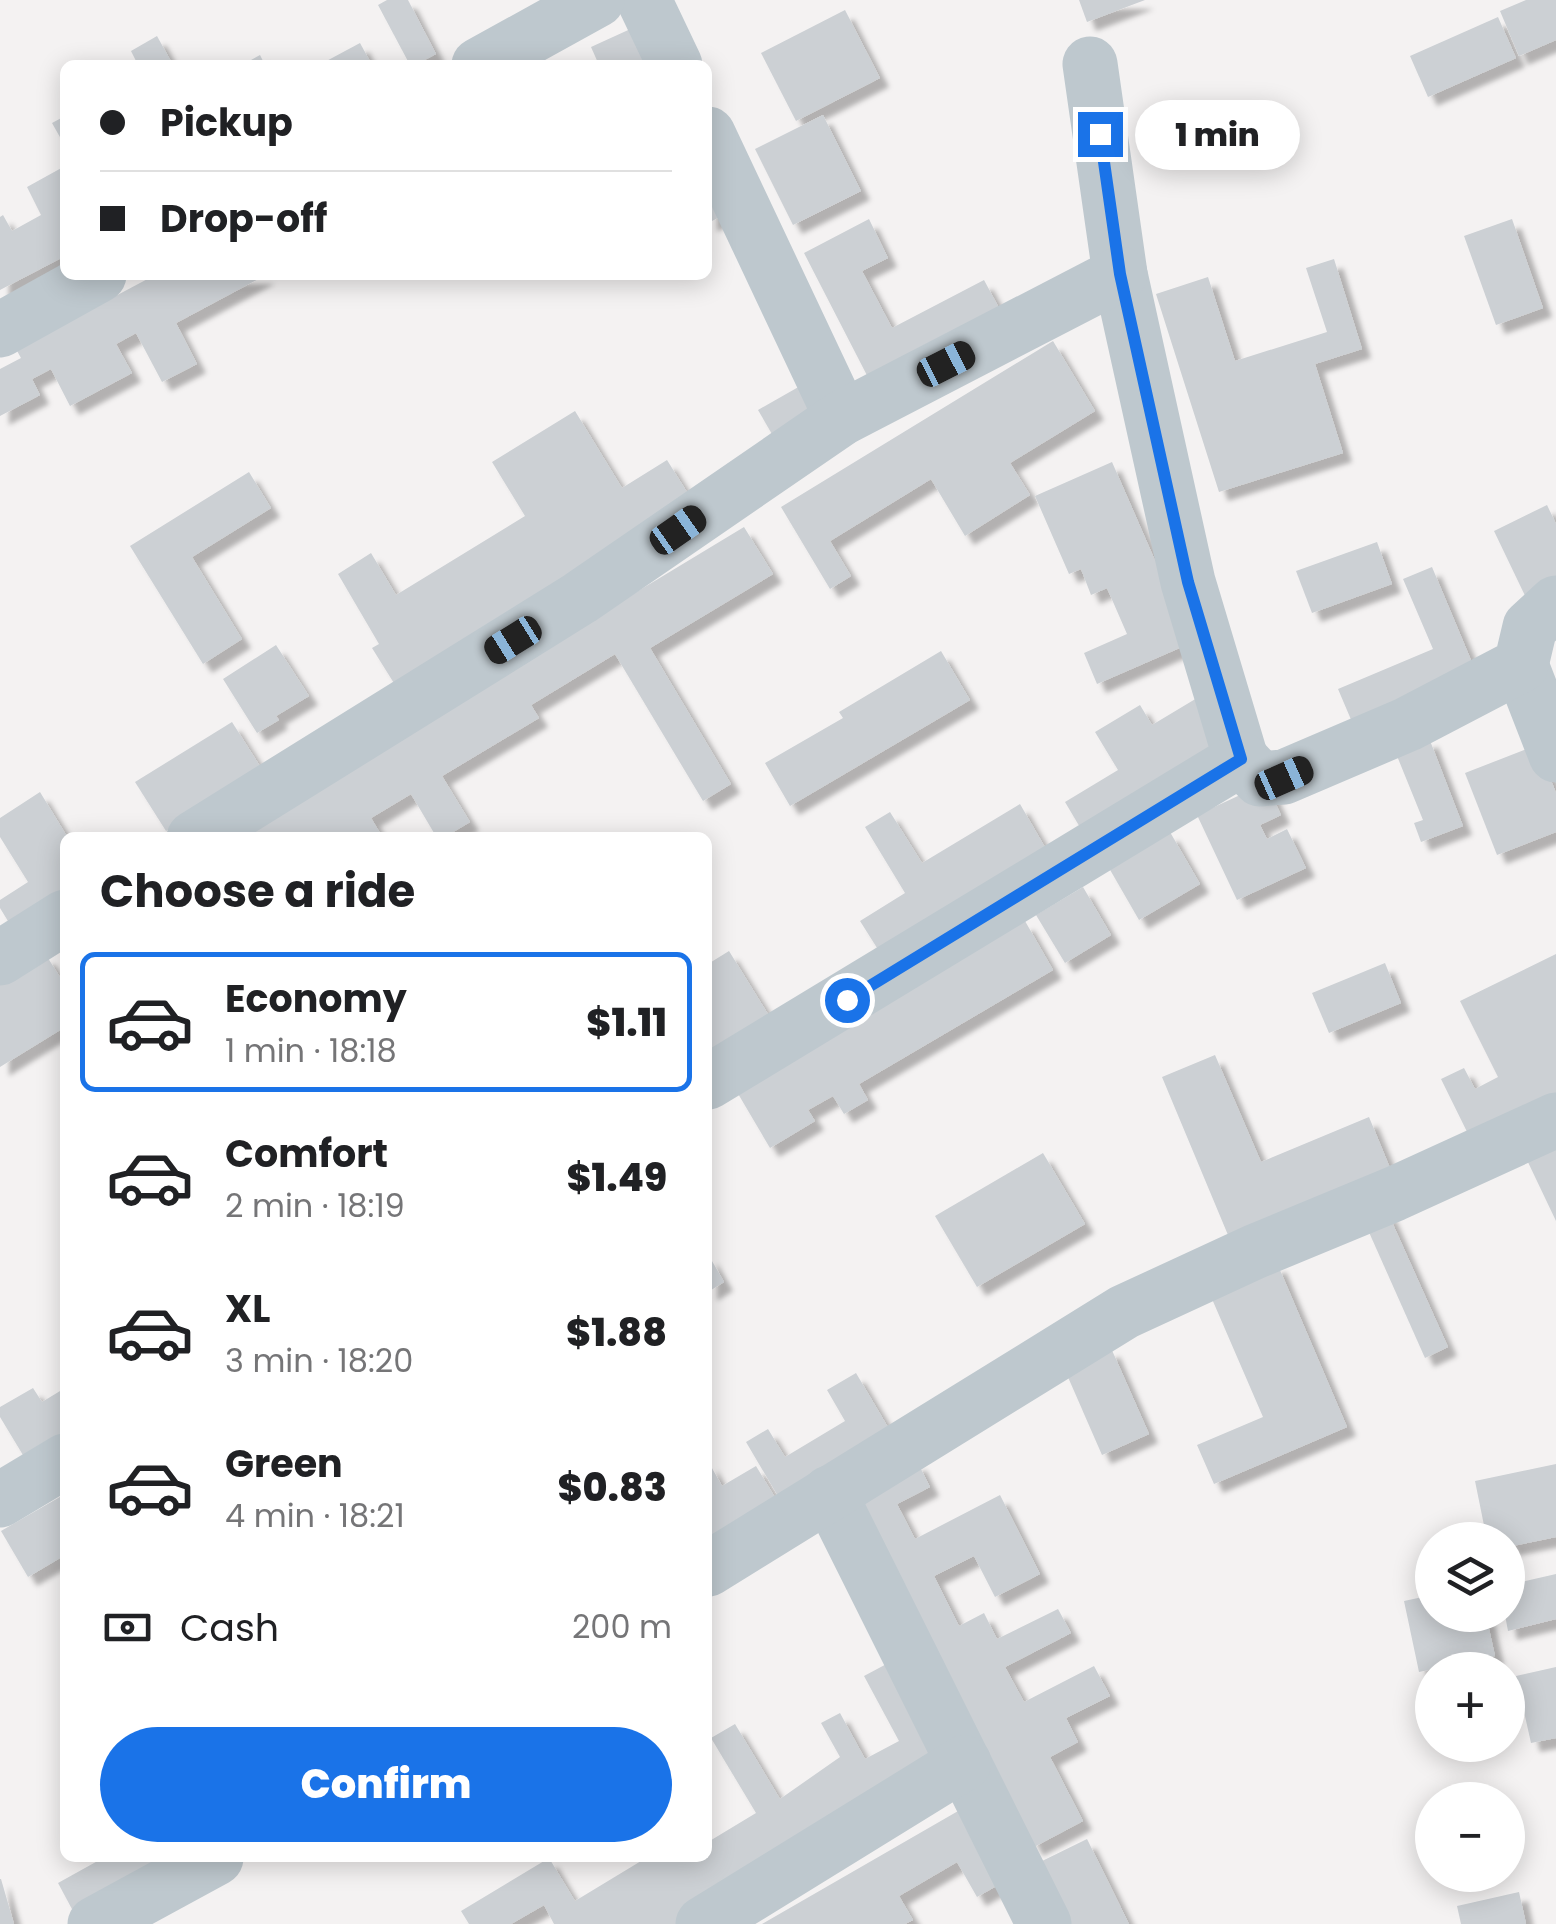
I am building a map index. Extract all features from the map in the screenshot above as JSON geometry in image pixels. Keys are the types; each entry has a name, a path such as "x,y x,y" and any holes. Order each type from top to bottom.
{"street":[{"path":"488,60 596,0"},
{"path":"644,0 673,60"},
{"path":"1090,64 1120,274 1188,582 1241,759 1260,779 1284,778 1408,724 1521,665"},
{"path":"712,142 842,418"},
{"path":"204,832 580,598 842,418 1120,274"},
{"path":"0,330 90,280"},
{"path":"1556,603 1530,628 1521,665 1556,755"},
{"path":"712,1080 1241,759"},
{"path":"0,958 60,921"},
{"path":"712,1567 1124,1312 1556,1120"},
{"path":"0,1500 60,1464"},
{"path":"830,1494 1044,1924"},
{"path":"702,1924 964,1763"},
{"path":"95,1924 209,1862"}],"building":[{"path":"387,0 408,0 436,54 425,60 407,60 378,5"},
{"path":"1079,0 1145,0 1087,22"},
{"path":"1526,0 1556,0 1556,40 1519,56 1500,11"},
{"path":"845,10 880,78 796,121 761,53"},
{"path":"1498,17 1516,58 1428,97 1410,56"},
{"path":"637,26 653,60 597,60 591,47"},
{"path":"157,36 170,60 136,60 131,51"},
{"path":"360,43 369,60 328,60"},
{"path":"823,115 861,191 793,225 755,149"},
{"path":"60,119 60,137 52,123"},
{"path":"60,169 60,259 0,290 0,217 3,215 12,231 41,215 27,187"},
{"path":"712,174 730,212 712,221"},
{"path":"869,219 888,258 862,271 892,328 984,280 1006,321 874,389 804,253"},
{"path":"1512,219 1543,308 1496,325 1464,236"},
{"path":"1334,259 1362,349 1315,364 1343,453 1219,492 1156,294 1208,277 1235,361 1327,332 1306,268"},
{"path":"146,280 257,280 176,323 197,364 162,382 136,333 116,344 132,373 70,406 51,369 32,379 40,395 0,416 0,369 21,358 16,349"},
{"path":"1053,341 1095,411 1010,463 1030,495 965,536 931,479 830,541 851,576 830,589 781,507"},
{"path":"809,381 830,419 780,448 758,410"},
{"path":"575,411 622,488 667,460 695,505 397,688 372,648 379,644 338,574 371,553 396,595 525,516 492,462"},
{"path":"1112,462 1191,643 1097,684 1084,653 1127,634 1107,588 1091,595 1081,569 1069,574 1035,496"},
{"path":"249,472 271,508 192,557 242,639 203,664 130,546"},
{"path":"1547,505 1556,524 1556,588 1528,602 1494,531"},
{"path":"744,527 773,574 650,648 731,784 703,801 615,654 531,705 539,718 442,776 470,822 453,832 433,832 411,794 371,818 379,832 239,832"},
{"path":"1377,542 1392,584 1312,613 1296,571"},
{"path":"1432,567 1481,684 1358,736 1338,689 1433,649 1403,579"},
{"path":"276,645 309,696 257,733 223,679"},
{"path":"941,651 970,700 790,806 765,763 843,718 839,712"},
{"path":"1202,695 1229,740 1081,829 1065,802 1118,770 1095,732 1140,705 1152,725"},
{"path":"232,722 263,771 166,831 135,782"},
{"path":"1429,738 1463,826 1421,842 1414,823 1423,820 1395,751"},
{"path":"1537,745 1556,793 1556,832 1497,855 1465,773"},
{"path":"1266,783 1281,815 1260,825 1267,839 1287,829 1306,868 1237,900 1197,815"},
{"path":"40,792 64,832 60,832 60,895 11,926 0,908 0,900 28,882 0,837 0,818"},
{"path":"1020,804 1046,849 879,951 860,921 905,893 865,827 890,812 922,863"},
{"path":"1170,832 1200,884 1139,920 1109,868"},
{"path":"1083,887 1111,935 1065,963 1036,915"},
{"path":"1025,921 1053,970 859,1084 868,1100 844,1114 833,1096 808,1110 815,1121 770,1148 737,1092"},
{"path":"729,951 771,1019 712,1056 712,962"},
{"path":"1556,954 1556,1106 1474,1146 1441,1079 1464,1068 1475,1089 1498,1077 1460,1001"},
{"path":"46,955 60,977 60,1030 0,1067 0,983"},
{"path":"1385,963 1401,1003 1329,1033 1312,993"},
{"path":"1215,1055 1261,1162 1369,1117 1390,1168 1228,1235 1162,1077"},
{"path":"1556,1143 1556,1221 1526,1158"},
{"path":"1043,1153 1085,1224 977,1287 935,1216"},
{"path":"1387,1211 1448,1347 1425,1358 1364,1221"},
{"path":"712,1261 724,1282 712,1290"},
{"path":"1277,1263 1347,1427 1214,1484 1197,1445 1263,1417 1209,1292"},
{"path":"1111,1348 1149,1434 1102,1455 1064,1368"},
{"path":"856,1373 889,1429 778,1496 746,1442 768,1429 785,1457 845,1421 827,1390"},
{"path":"33,1388 42,1402 60,1391 60,1446 29,1465 0,1417 0,1407"},
{"path":"917,1461 930,1487 897,1504 915,1539 1000,1495 1040,1574 995,1597 974,1556 934,1576 959,1626 984,1613 997,1639 1058,1609 1071,1633 1005,1667 1024,1702 1094,1666 1110,1696 1066,1718 1078,1742 1050,1757 1083,1821 1034,1847 853,1494"},
{"path":"1556,1464 1556,1537 1525,1543 1525,1522 1483,1522 1475,1481"},
{"path":"756,1466 779,1504 712,1545 712,1468 722,1486"},
{"path":"60,1497 60,1558 28,1577 1,1531"},
{"path":"1556,1574 1556,1619 1525,1627 1525,1581"},
{"path":"1415,1599 1415,1632 1490,1632 1494,1652 1415,1653 1404,1601"},
{"path":"894,1660 949,1762 681,1924 554,1924 544,1905 511,1924 469,1924 461,1911 542,1862 551,1862 575,1901 639,1862 712,1862 712,1840 756,1813 712,1737 735,1724 780,1799 840,1757 821,1723 840,1713 865,1759 899,1741 864,1676"},
{"path":"1556,1667 1556,1738 1531,1743 1525,1716 1525,1674"},
{"path":"972,1803 1014,1876 977,1897 957,1862 899,1896 913,1920 905,1924 762,1924"},
{"path":"1087,1839 1129,1924 1071,1924 1040,1862"},
{"path":"96,1862 189,1862 80,1924 58,1883"},
{"path":"1,1879 14,1924 0,1924"},
{"path":"1519,1892 1526,1924 1461,1924 1457,1906"}],"route":[{"path":"847,1000 1241,759 1188,582 1120,274 1100,134"}]}
